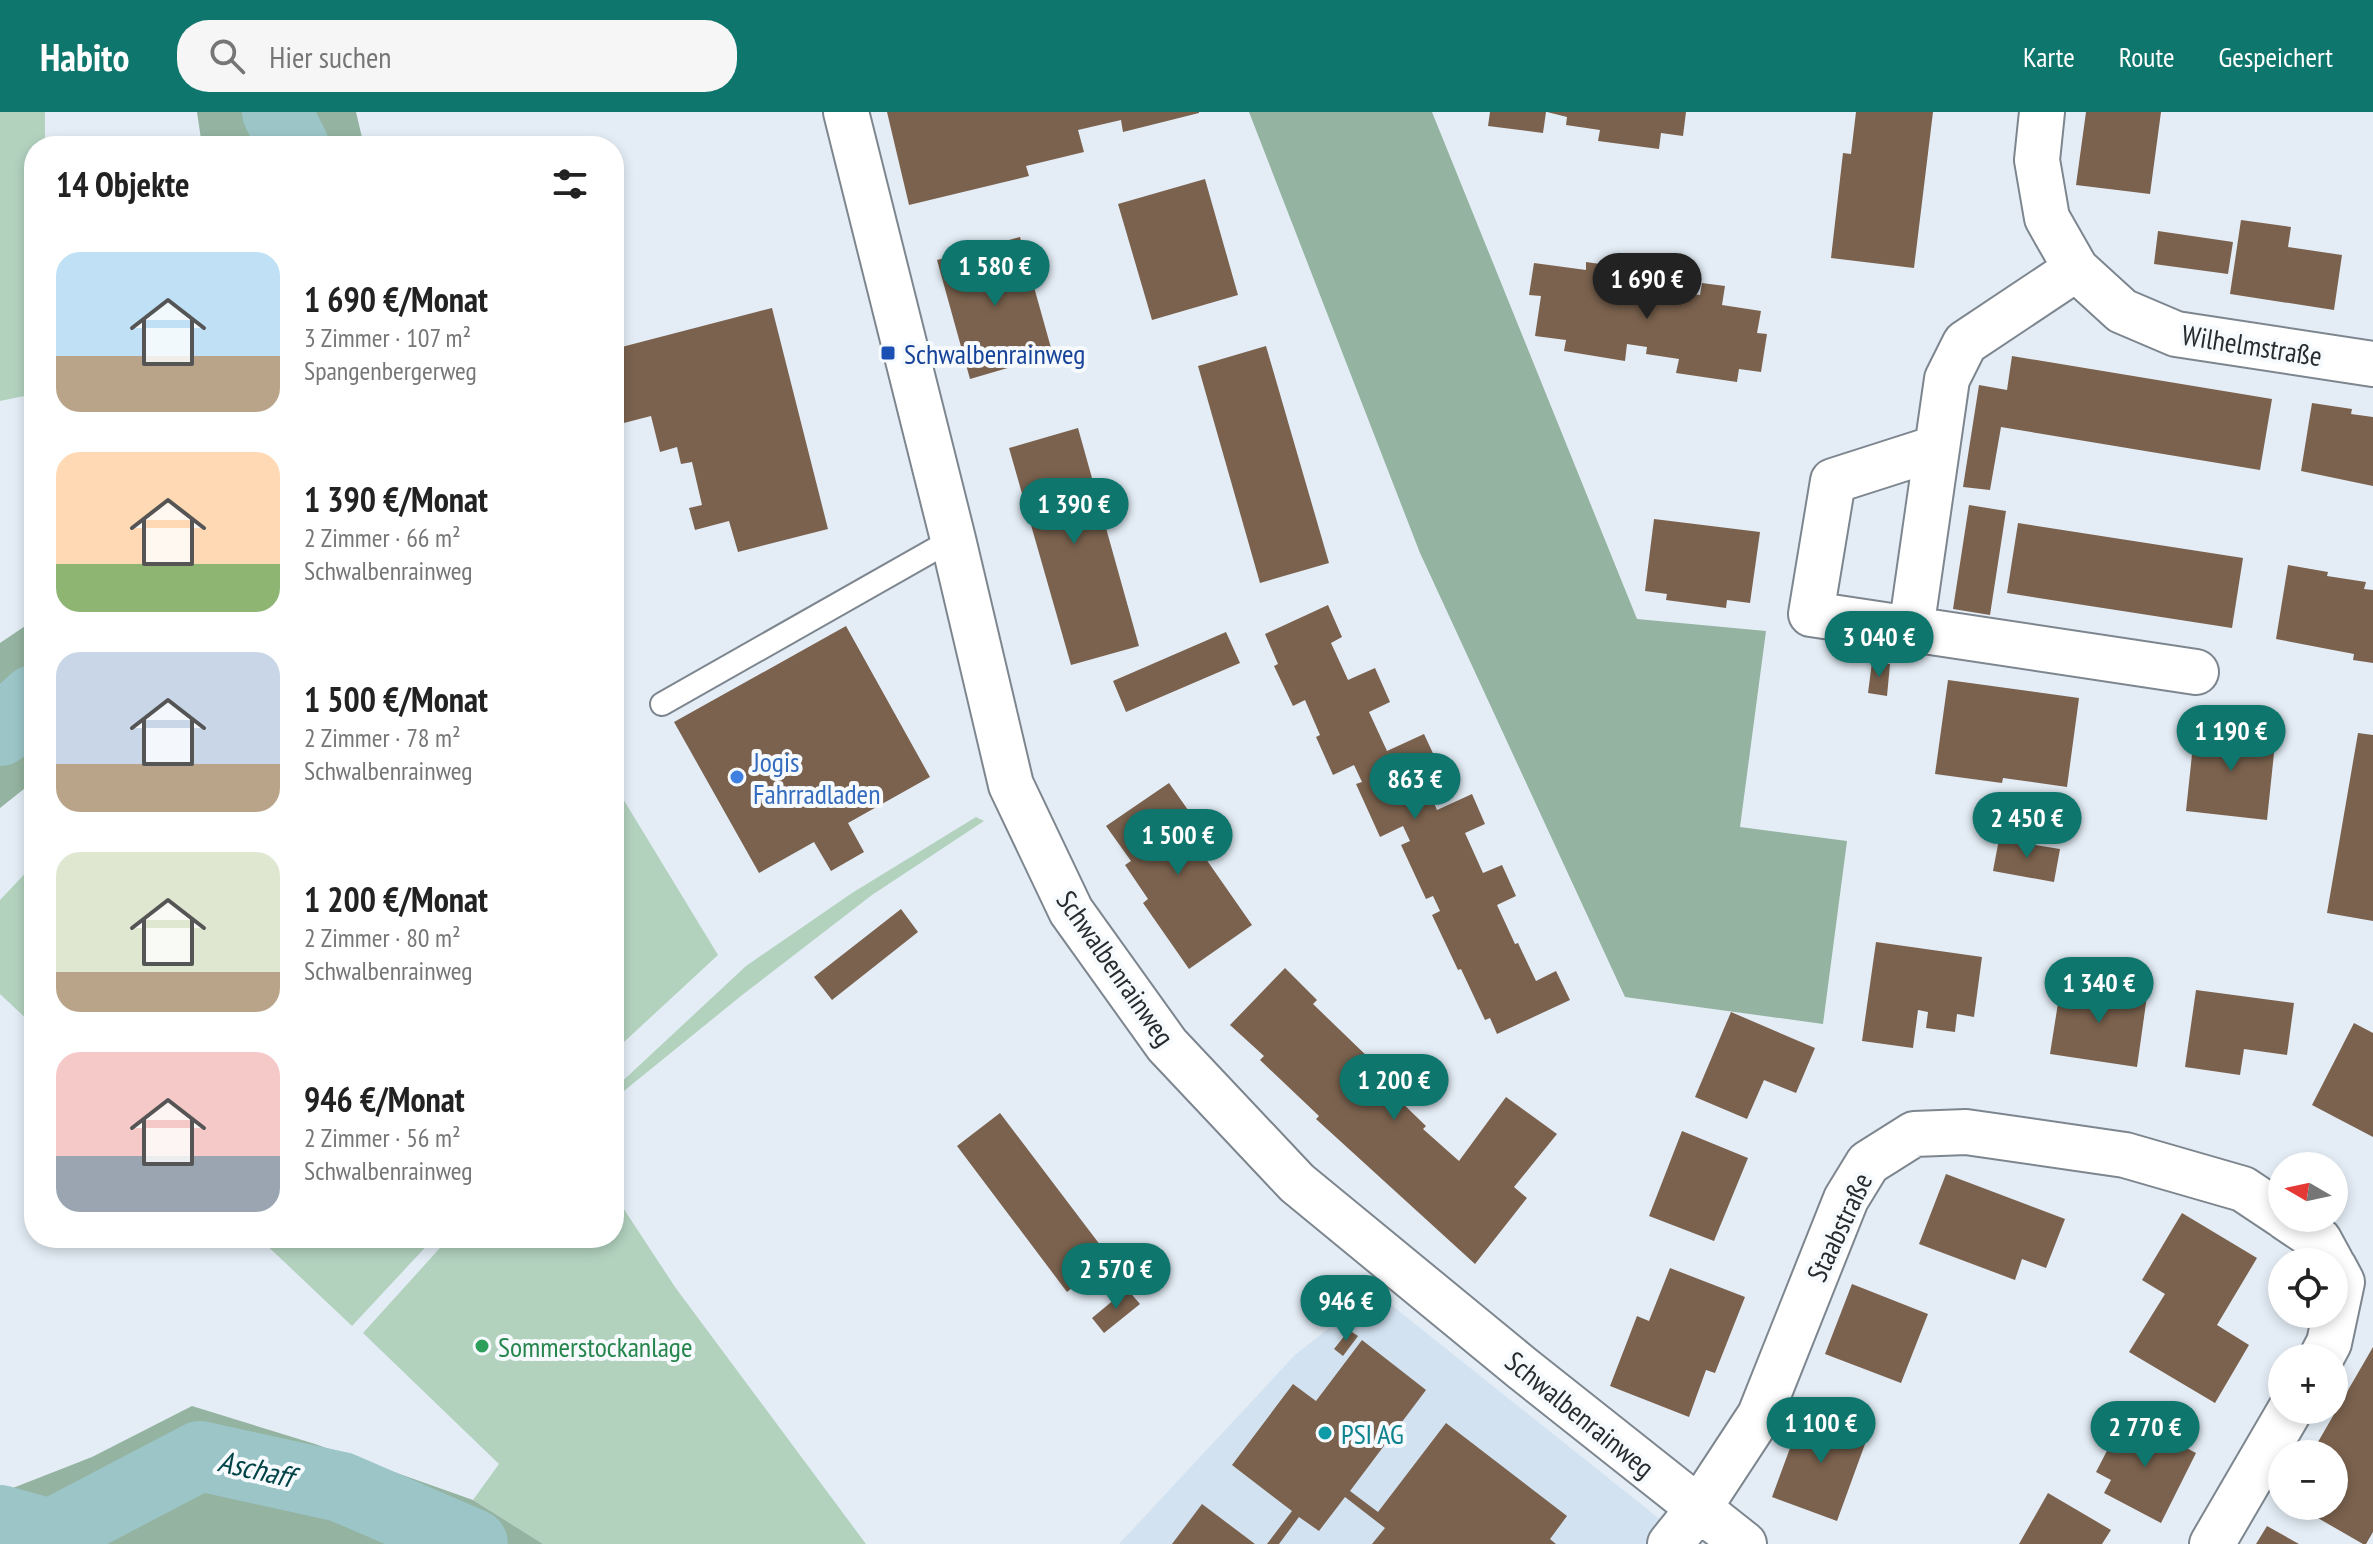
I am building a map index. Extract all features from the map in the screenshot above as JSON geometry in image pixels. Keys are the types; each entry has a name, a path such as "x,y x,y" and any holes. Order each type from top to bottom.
{"street":[{"name":"Schwalbenrainweg","path":"846,112 1011,785 1071,911 1167,1045 1297,1183 1522,1368 1744,1544"},
{"name":"Wilhelmstraße","path":"2042,112 2037,160 2047,218 2076,269 2122,311 2176,334 2373,364"},
{"path":"1911,630 1947,379 1965,343 2076,269"},
{"path":"1936,448 1833,481 1811,614 2196,672"},
{"name":"Staabstraße","path":"1670,1544 1699,1508 1760,1415 1846,1199 1868,1163 1914,1134 1966,1132 2125,1155 2243,1189 2268,1206"},
{"name":"Staabstraße","path":"2307,1232 2319,1240 2324,1248"},
{"path":"2212,1544 2282,1424"}],"lane":[{"path":"662,704 953,539"}],"shaded area":[{"path":"1375,1292 1691,1544 1119,1544 1295,1355"}],"green space":[{"path":"0,112 45,112 45,136 24,136 24,396 0,401"},
{"path":"197,112 356,112 362,136 201,136"},
{"path":"1249,112 1432,112 1637,619 1766,631 1740,827 1847,841 1823,1024 1625,997 1420,553"},
{"path":"24,627 24,789 0,808 0,643"},
{"path":"624,800 718,955 624,1042"},
{"path":"976,817 984,821 872,895 624,1091 624,1080 746,966 852,893"},
{"path":"24,875 24,1017 0,994 0,900"},
{"path":"624,1209 675,1287 866,1544 543,1544 473,1500 499,1464 363,1333 440,1248 624,1248"},
{"path":"270,1248 425,1248 352,1326"},
{"path":"192,1406 315,1444 473,1500 543,1544 0,1544 0,1493 92,1457"}],"building":[{"path":"887,112 1199,113 1123,132 1121,120 1078,130 1084,152 1026,166 1029,176 909,205"},
{"path":"1490,112 1546,112 1543,133 1488,126"},
{"path":"1547,112 1686,112 1683,136 1661,133 1659,149 1598,141 1600,130 1566,125 1567,117"},
{"path":"1856,112 1933,112 1914,268 1831,258 1843,153 1851,154"},
{"path":"2086,112 2161,112 2150,194 2076,185"},
{"path":"1205,179 1238,295 1152,320 1118,204"},
{"path":"2241,220 2291,227 2288,247 2342,255 2334,310 2230,294"},
{"path":"2158,231 2233,242 2228,274 2154,264"},
{"path":"1020,237 1053,355 970,379 937,260"},
{"path":"1586,262 1607,265 1605,281 1646,287 1648,276 1671,279 1670,290 1700,295 1702,283 1725,286 1722,305 1761,311 1757,333 1767,334 1761,372 1739,369 1737,382 1676,373 1679,359 1646,354 1647,347 1627,344 1625,361 1564,351 1566,340 1535,336 1541,296 1529,295 1534,263 1586,270"},
{"path":"772,308 828,529 738,552 729,521 695,530 689,508 702,505 692,462 681,464 677,447 660,452 651,416 624,423 624,346"},
{"path":"1266,346 1329,563 1260,583 1198,366"},
{"path":"2012,356 2272,399 2260,470 2001,427 1990,490 1963,487 1979,385 2007,390"},
{"path":"2312,403 2352,409 2351,414 2373,417 2373,486 2301,471"},
{"path":"1078,428 1139,646 1071,665 1009,448"},
{"path":"1969,505 2006,511 1990,615 1953,609"},
{"path":"1654,519 1760,532 1750,603 1727,600 1726,608 1666,600 1667,594 1645,591"},
{"path":"2018,523 2243,558 2232,628 2007,593"},
{"path":"2288,565 2328,572 2327,576 2366,582 2364,589 2373,590 2373,663 2353,660 2354,654 2276,639"},
{"path":"1328,605 1342,637 1331,643 1348,680 1375,668 1390,702 1369,712 1387,751 1424,734 1438,764 1420,772 1437,810 1472,794 1485,824 1465,833 1483,873 1502,865 1516,896 1497,905 1515,944 1518,943 1536,981 1556,971 1570,1000 1497,1034 1490,1018 1485,1020 1432,915 1440,911 1433,896 1426,899 1401,845 1410,841 1403,826 1380,837 1356,784 1362,782 1354,765 1333,775 1316,737 1320,735 1305,700 1293,706 1274,666 1278,664 1265,634"},
{"path":"846,626 930,777 848,823 864,852 831,871 814,842 759,873 674,722"},
{"path":"1226,632 1240,663 1126,712 1113,681"},
{"path":"1872,662 1890,664 1887,696 1868,693"},
{"path":"1948,680 2079,698 2067,787 2003,778 2002,783 1935,774"},
{"path":"2195,726 2276,734 2267,820 2186,811"},
{"path":"2358,733 2373,735 2373,921 2327,913"},
{"path":"1169,783 1193,817 1188,821 1212,855 1206,859 1252,925 1189,969 1143,903 1148,899 1125,865 1131,861 1106,826"},
{"path":"1999,839 2060,849 2054,882 1993,871"},
{"path":"901,909 918,932 832,1000 814,977"},
{"path":"1876,942 1982,957 1974,1017 1957,1014 1955,1032 1926,1028 1928,1012 1918,1010 1913,1048 1862,1041"},
{"path":"1285,968 1317,1000 1313,1004 1372,1061 1366,1068 1426,1126 1423,1129 1459,1161 1506,1097 1557,1134 1514,1187 1527,1198 1475,1264 1316,1119 1319,1116 1260,1060 1264,1056 1230,1025"},
{"path":"2061,984 2147,996 2137,1067 2050,1054"},
{"path":"2196,990 2294,1003 2287,1055 2244,1049 2240,1075 2185,1067"},
{"path":"1731,1012 1815,1048 1796,1093 1764,1080 1747,1119 1695,1097"},
{"path":"2354,1023 2373,1033 2373,1137 2312,1105"},
{"path":"1000,1113 1110,1258 1067,1292 957,1146"},
{"path":"1682,1131 1748,1158 1714,1241 1649,1216"},
{"path":"1946,1174 2065,1219 2046,1268 2022,1259 2015,1280 1919,1244"},
{"path":"2182,1213 2257,1258 2217,1325 2249,1345 2215,1403 2129,1352 2165,1294 2142,1280"},
{"path":"1670,1268 1745,1297 1715,1373 1706,1370 1689,1417 1610,1386 1637,1316 1649,1321"},
{"path":"1852,1284 1928,1314 1901,1383 1825,1354"},
{"path":"1127,1289 1140,1304 1104,1333 1092,1318"},
{"path":"1349,1330 1358,1336 1343,1356 1334,1349"},
{"path":"1362,1340 1426,1390 1350,1491 1378,1512 1446,1423 1567,1516 1550,1539 1556,1544 1372,1544 1385,1528 1345,1497 1319,1531 1299,1517 1279,1544 1267,1544 1292,1511 1232,1465 1293,1384 1316,1401"},
{"path":"2373,1347 2373,1532 2366,1544 2321,1520 2348,1520 2348,1440 2319,1440 2328,1424 2348,1424 2348,1390"},
{"path":"1804,1410 1869,1433 1837,1521 1772,1497"},
{"path":"2125,1416 2196,1453 2161,1523 2104,1493 2111,1480 2096,1472"},
{"path":"2048,1493 2111,1530 2102,1544 2019,1544"},
{"path":"1202,1504 1255,1544 1172,1544"},
{"path":"2267,1526 2299,1544 2256,1544"}],"waterway":[{"name":"Aschaff","path":"277,112 289,136"},
{"name":"Aschaff","path":"0,731 24,709"},
{"name":"Aschaff","path":"0,1520 51,1534 200,1456 341,1487 473,1544"}],"place":[{"name":"Schwalbenrainweg","path":"888,353"},
{"name":"Jogis Fahrradladen","path":"737,777"},
{"name":"Sommerstockanlage","path":"482,1346"},
{"name":"PSI AG","path":"1325,1433"}]}
